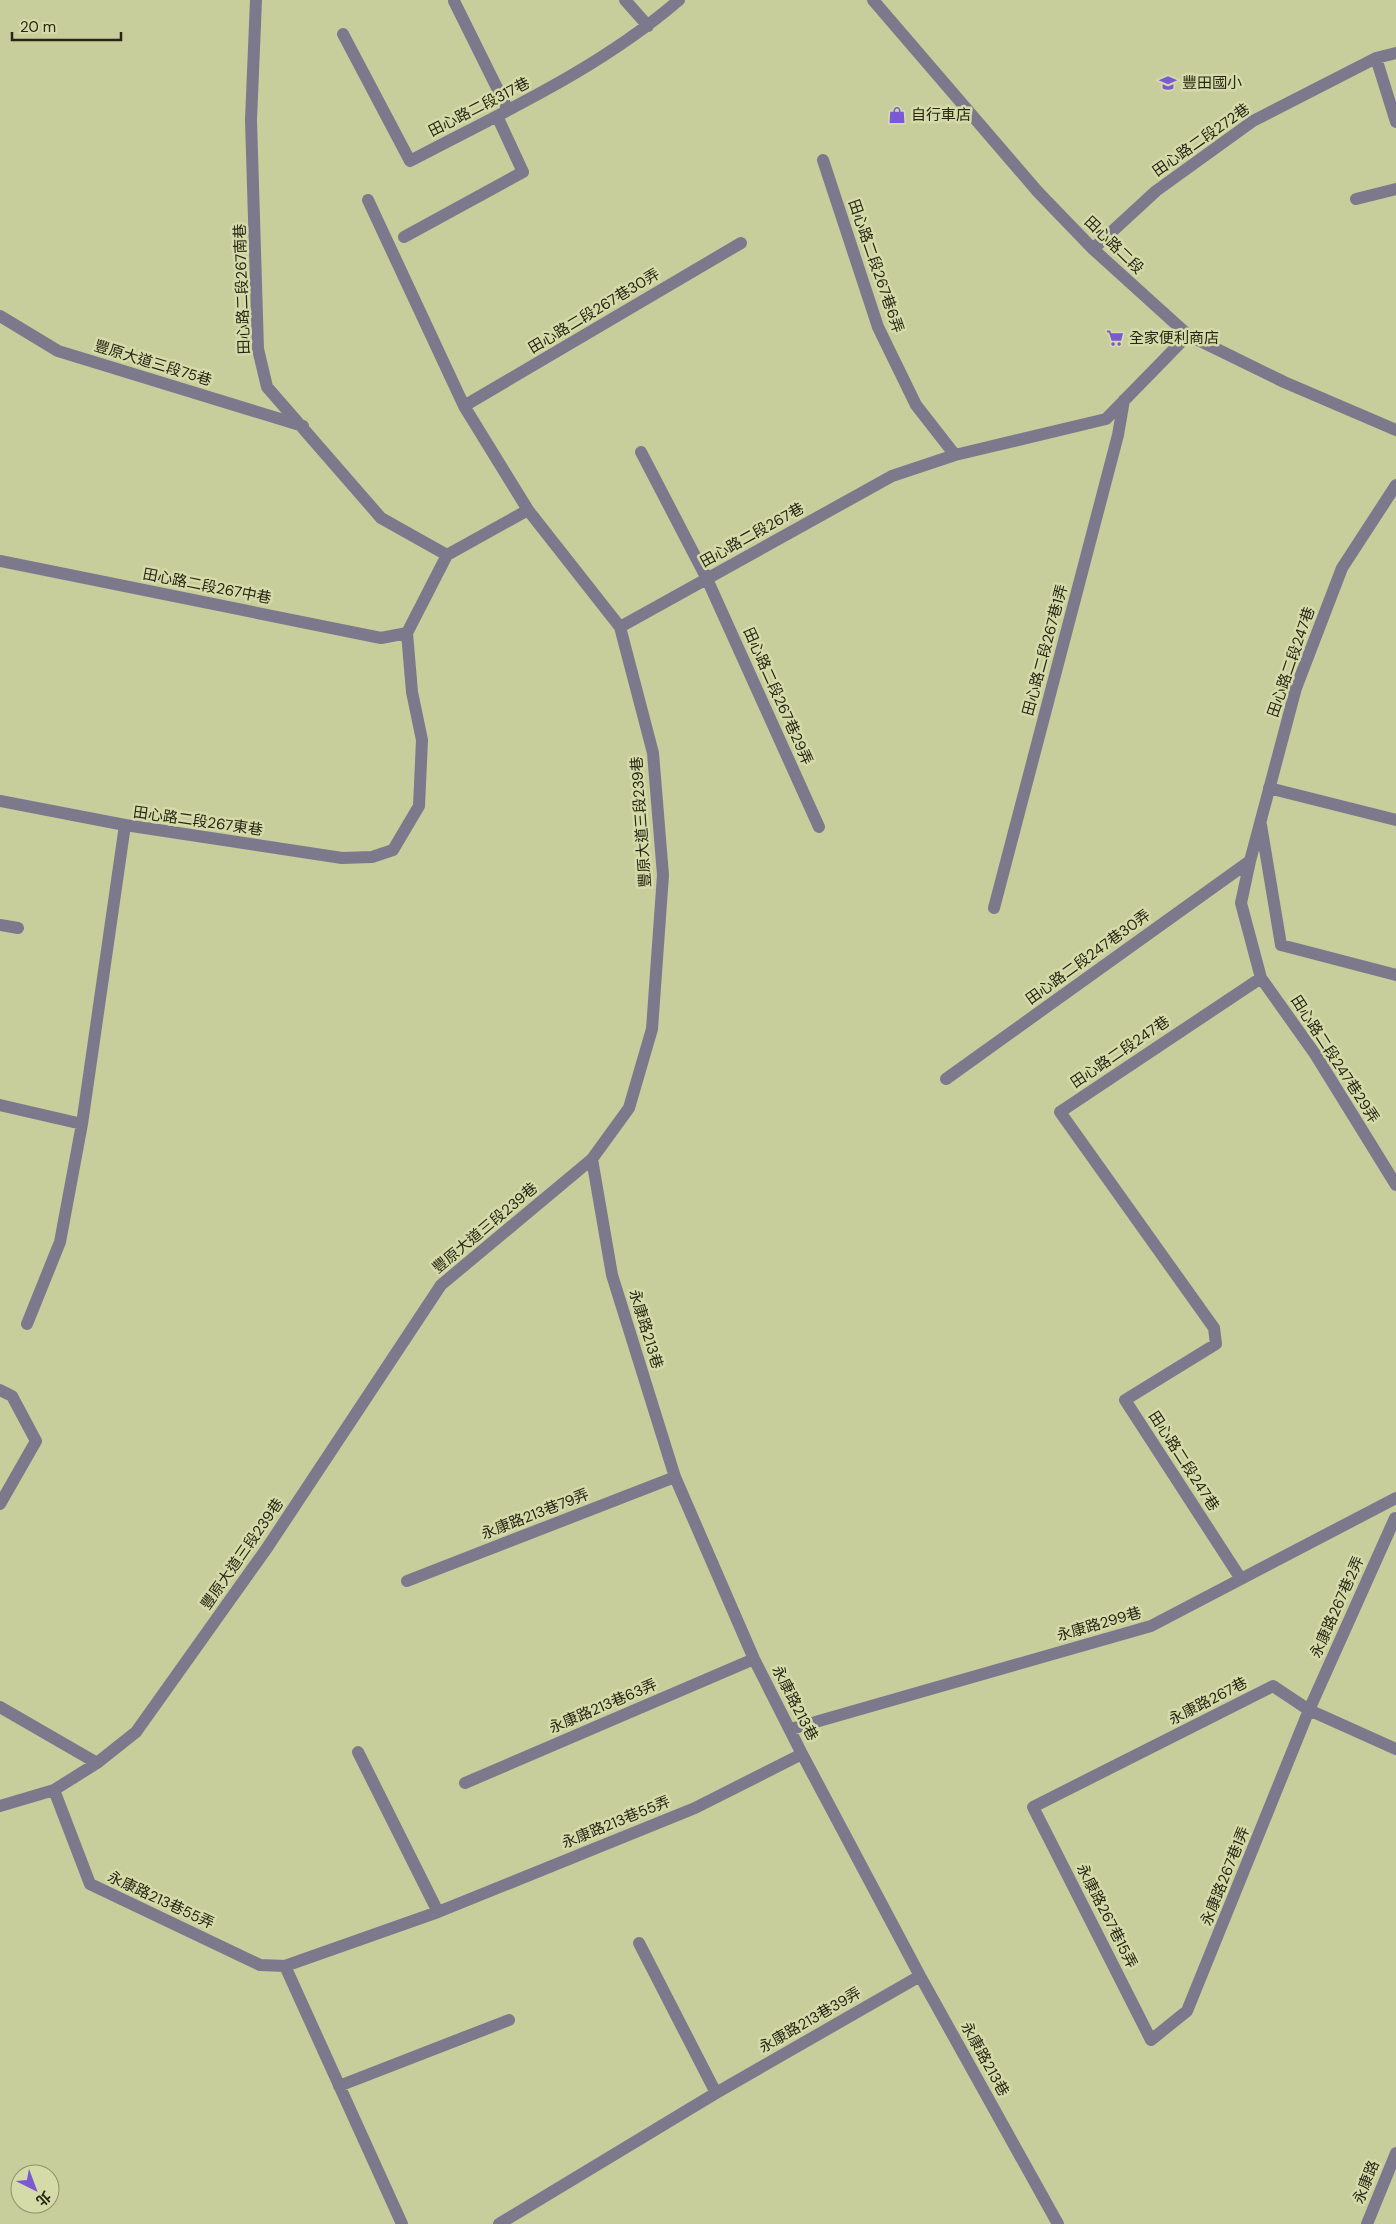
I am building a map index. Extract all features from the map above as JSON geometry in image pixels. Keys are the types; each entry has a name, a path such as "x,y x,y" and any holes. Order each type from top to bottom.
{"street":[{"name":"田心路二段267南巷","path":"256,0 251,120 258,349 267,387 303,426 381,518 447,555"},
{"path":"626,0 648,26"},
{"name":"田心路二段317巷","path":"343,34 410,161 559,84 648,26 679,0"},
{"name":"田心路二段","path":"873,0 1038,192 1093,249 1188,335 1284,382 1396,430"},
{"path":"404,237 523,172 502,113 454,1"},
{"name":"田心路二段272巷","path":"1093,249 1156,191 1253,121 1376,58 1396,54"},
{"path":"1376,58 1396,122"},
{"name":"田心路二段267巷6弄","path":"823,160 878,327 916,405 955,456"},
{"path":"1356,199 1396,189"},
{"path":"368,200 464,406 528,510 620,627"},
{"name":"田心路二段267巷30弄","path":"464,406 741,243"},
{"name":"豐原大道三段75巷","path":"0,316 58,351 303,426"},
{"name":"田心路二段267巷","path":"620,627 892,476 955,456 1106,419 1188,335"},
{"name":"田心路二段267巷1弄","path":"994,908 1118,435 1124,400"},
{"name":"田心路二段267巷29弄","path":"641,452 707,579 819,827"},
{"name":"田心路二段247巷","path":"1241,1579 1125,1400 1216,1344 1214,1328 1060,1112 1261,978 1241,903 1260,821 1296,688 1342,568 1396,485"},
{"path":"407,633 447,555 528,510"},
{"name":"田心路二段267中巷","path":"0,561 381,638 407,633"},
{"name":"豐原大道三段239巷","path":"0,1806 54,1790 97,1763 136,1732 267,1548 441,1285 592,1159 629,1108 652,1029 663,875 653,753 620,627"},
{"name":"田心路二段267東巷","path":"27,1324 60,1242 82,1124 125,826 342,858 372,857 393,850 420,806 422,740 412,692 407,633"},
{"path":"1269,788 1396,820"},
{"path":"0,801 125,826"},
{"path":"1260,821 1281,945 1396,975"},
{"name":"田心路二段247巷30弄","path":"946,1079 1250,862"},
{"path":"0,925 18,928"},
{"name":"田心路二段247巷29弄","path":"1261,978 1314,1054 1396,1184"},
{"path":"0,1105 82,1124"},
{"name":"永康路213巷","path":"592,1159 612,1275 675,1477 754,1659 802,1754 920,1976 1058,2224"},
{"path":"0,1390 12,1396 36,1441 0,1504"},
{"name":"永康路213巷79弄","path":"407,1581 675,1477"},
{"name":"永康路299巷","path":"791,1729 1151,1626 1396,1498"},
{"name":"永康路267巷2弄","path":"1309,1710 1395,1518"},
{"name":"永康路213巷63弄","path":"465,1783 754,1659"},
{"name":"永康路267巷","path":"1033,1807 1273,1686 1309,1710 1396,1749"},
{"path":"0,1707 97,1763"},
{"name":"永康路267巷1弄","path":"1151,2040 1187,2011 1309,1710"},
{"path":"358,1752 438,1912"},
{"name":"永康路213巷55弄","path":"54,1790 90,1884 260,1965 285,1966 438,1912 695,1808 802,1754"},
{"name":"永康路267巷15弄","path":"1033,1807 1151,2040"},
{"path":"639,1943 716,2093"},
{"path":"285,1966 402,2224"},
{"name":"永康路213巷39弄","path":"499,2224 716,2093 920,1976"},
{"path":"340,2086 508,2020"},
{"name":"永康路","path":"1367,2224 1396,2153"}],"place":[{"name":"豐田國小","path":"1168,83"},
{"name":"自行車店","path":"897,115"},
{"name":"全家便利商店","path":"1115,338"}]}
